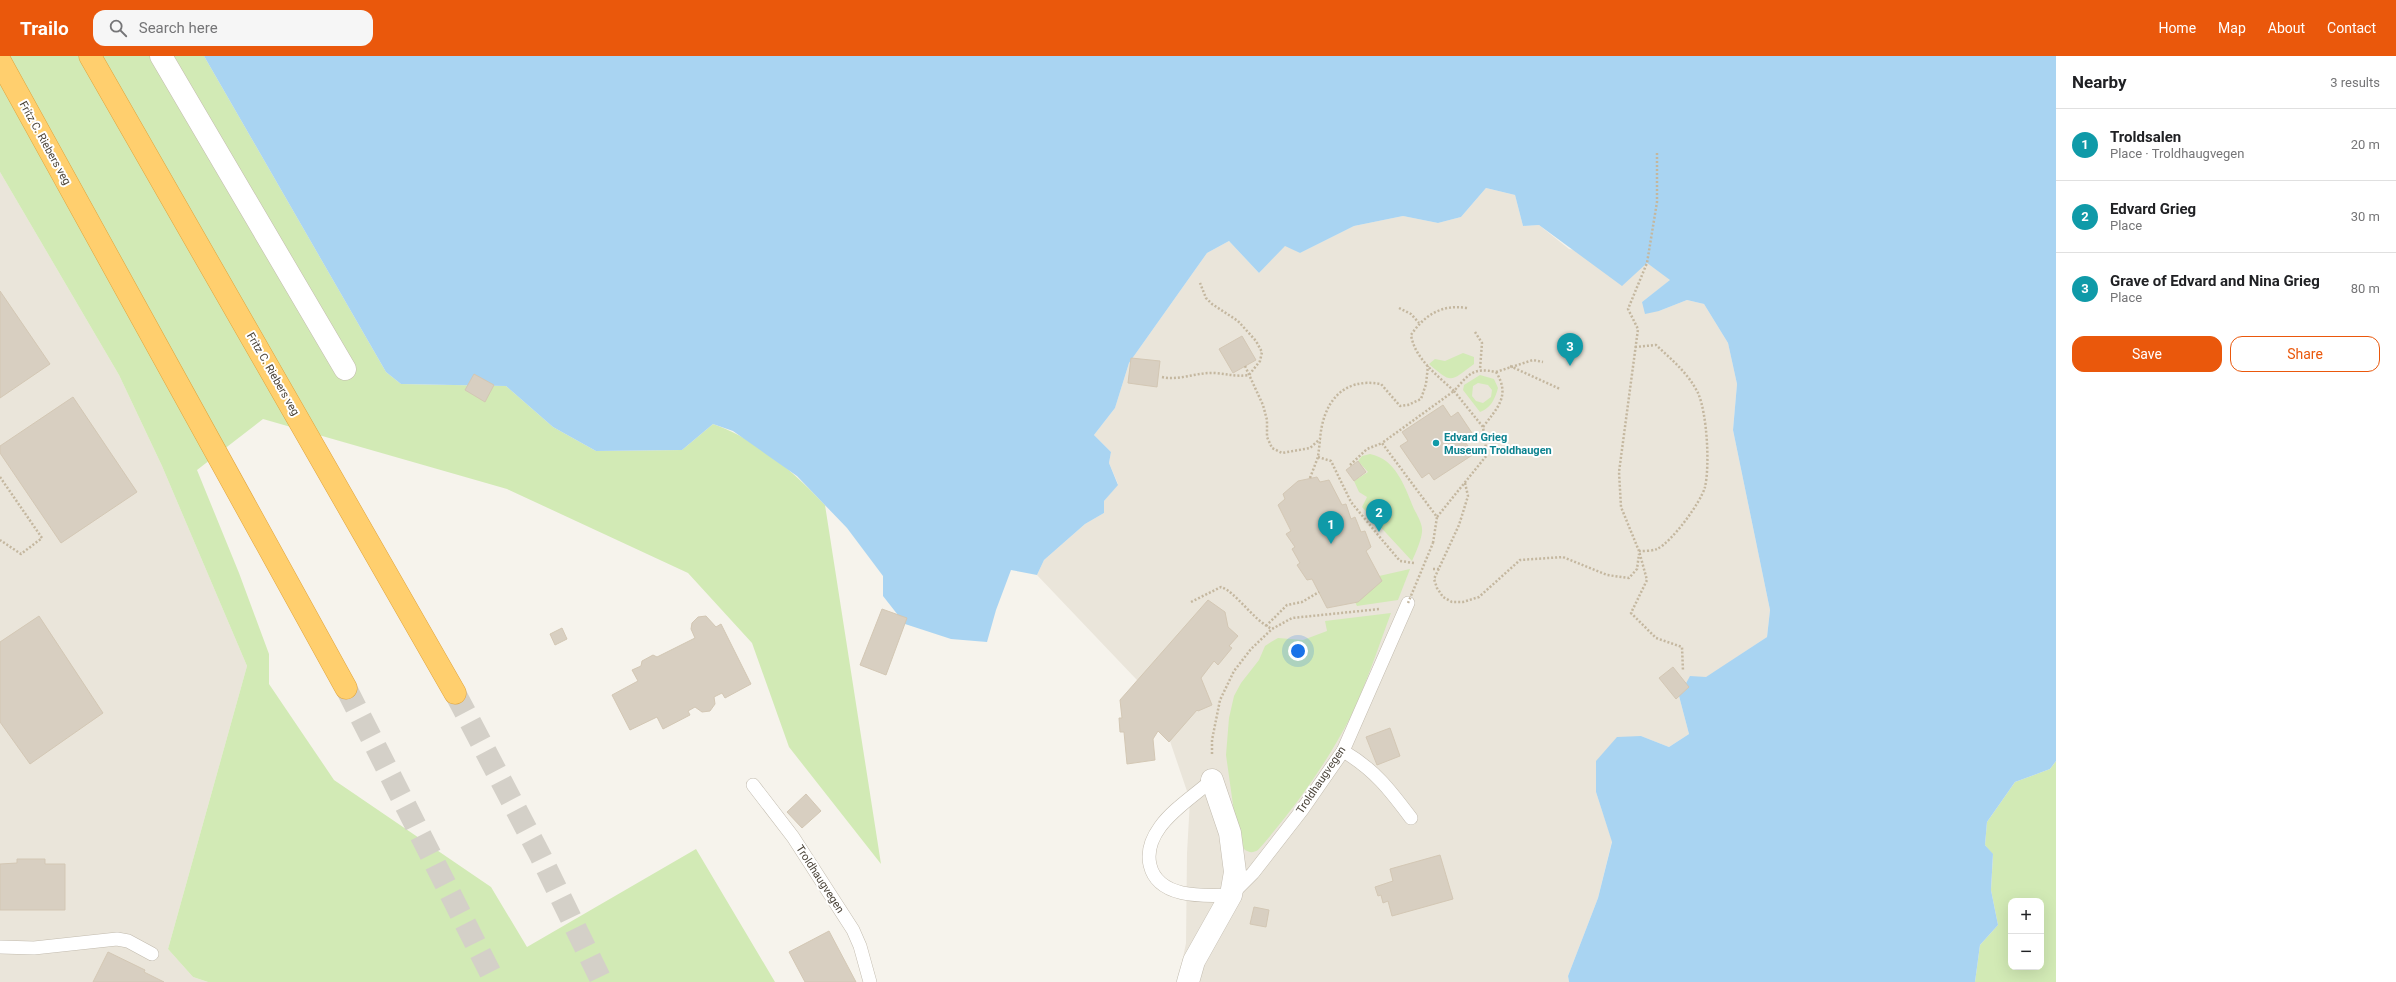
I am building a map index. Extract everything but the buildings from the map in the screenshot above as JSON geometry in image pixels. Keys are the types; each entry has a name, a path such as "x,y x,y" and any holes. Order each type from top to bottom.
{"highway":[{"name":"Fritz C. Riebers veg","path":"90,56 455,693"},
{"name":"Fritz C. Riebers veg","path":"0,60 346,688"}],"street":[{"path":"161,56 345,369"},
{"name":"Troldhaugvegen","path":"1188,982 1194,961 1231,895 1235,872 1230,833 1212,780"}],"lane":[{"name":"Troldhaugvegen","path":"1231,895 1253,873 1302,810 1343,751 1407,604"},
{"path":"1343,751 1369,768 1385,784 1411,818"},
{"path":"1212,780 1175,811 1160,827 1151,843 1149,860 1152,875 1163,885 1190,894 1205,896 1231,895"},
{"name":"Troldhaugvegen","path":"753,785 793,838 853,930 860,946 870,982"},
{"path":"0,948 34,948 117,939 128,941 152,954"}],"path":[{"path":"1657,153 1657,202 1647,262 1628,309 1638,329 1620,472 1621,508 1639,551 1647,580 1631,613 1656,638 1682,647 1683,671"},
{"path":"1162,377 1170,378 1214,373 1235,377 1249,375 1260,361 1262,352 1256,341 1238,321 1212,304 1206,298 1200,283"},
{"path":"1212,780 1212,740 1220,700 1234,671 1251,649 1272,629 1292,618 1407,604 1433,543 1437,518 1487,456 1483,427 1454,391 1428,366 1413,345 1412,335 1419,323 1446,307 1467,308"},
{"path":"1399,308 1411,314 1419,323"},
{"path":"1475,332 1482,343 1480,369"},
{"path":"1635,347 1656,345 1687,374 1698,394 1705,417 1707,440 1705,487 1692,511 1668,540 1657,549 1639,551"},
{"path":"1350,465 1367,449 1382,442 1454,391 1468,376 1480,369 1496,372 1510,366 1533,360 1543,362"},
{"path":"1245,366 1263,405 1267,420 1267,437 1272,448 1282,453 1290,452 1310,448 1320,439"},
{"path":"1310,478 1318,457 1322,419 1332,401 1345,389 1365,381 1381,384 1400,406 1408,405 1421,399 1426,384 1428,366"},
{"path":"1510,366 1560,389"},
{"path":"1483,427 1498,406 1504,394 1502,381 1496,372"},
{"path":"1382,442 1437,518"},
{"path":"1318,457 1331,461 1351,502 1400,561 1414,563"},
{"path":"0,477 42,538 21,554 0,540"},
{"path":"1465,483 1468,496 1459,525 1434,579 1437,588 1443,597 1452,602 1463,602 1479,596 1520,560 1563,557 1607,575 1629,578 1637,569 1639,551"},
{"path":"1433,568 1439,569"},
{"path":"1191,602 1221,587 1228,589 1245,609 1272,629"},
{"path":"1266,626 1287,605 1302,602 1319,592"}],"shaded area":[{"path":"0,172 119,375 162,466 247,666 168,949 193,977 208,982 0,982"},
{"path":"1486,188 1515,195 1523,226 1539,225 1569,249 1647,263 1671,280 1642,302 1659,311 1687,300 1704,304 1728,343 1737,384 1733,430 1770,610 1767,637 1679,696 1689,734 1669,747 1641,736 1596,792 1612,841 1598,898 1568,976 1569,982 1178,982 1186,943 1187,853 1190,800 1156,700 1037,575 1044,560 1085,524 1104,513 1104,501 1118,484 1109,463 1111,452 1094,435 1115,408 1129,363 1207,253 1229,241 1259,273 1285,245 1300,253 1354,226 1403,216 1438,223 1461,217"}],"green space":[{"path":"0,56 204,56 386,372 401,384 506,386 553,427 596,451 682,450 713,424 744,438 774,458 825,505 881,864 789,747 752,643 688,573 507,489 263,419 197,470 239,573 269,654 269,684 334,780 491,887 527,947 696,849 775,982 208,982 193,977 168,949 247,666 162,466 119,375 0,172"},
{"path":"1463,353 1474,357 1474,364 1455,377 1447,378 1429,364 1435,359 1445,361"},
{"path":"1480,375 1494,379 1498,388 1492,403 1480,412 1463,390 1464,385","holes":["1478,383 1488,385 1492,390 1491,397 1483,403 1476,401 1472,396 1473,386"]},
{"path":"1370,454 1379,457 1393,468 1403,483 1421,523 1421,535 1412,561 1362,507 1367,497 1359,492 1354,481 1368,472 1358,461 1362,456"},
{"path":"1410,569 1398,600 1357,606 1355,602 1379,576"},
{"path":"1391,613 1356,705 1330,753 1308,787 1258,850 1251,852 1244,849 1236,826 1226,755 1229,718 1234,696 1241,683 1259,660 1265,646 1278,638 1303,640 1327,631 1325,621"},
{"path":"2056,761 2056,982 1975,982 1980,945 1998,925 1991,890 1993,855 1985,845 1987,822 2015,782 2050,769"}],"water":[{"path":"204,56 2056,56 2056,761 2050,769 2015,782 1987,822 1985,845 1993,854 1991,890 1998,925 1980,945 1975,982 1569,982 1568,976 1598,898 1612,842 1596,792 1596,761 1617,737 1641,736 1669,747 1689,734 1679,696 1690,676 1706,677 1767,637 1770,610 1733,430 1737,384 1728,343 1704,304 1687,300 1659,311 1645,314 1642,302 1670,280 1647,263 1622,286 1539,225 1523,226 1515,195 1486,188 1461,217 1438,223 1403,216 1354,226 1300,253 1285,246 1259,273 1229,241 1207,253 1129,363 1115,408 1094,435 1111,452 1109,463 1118,485 1104,501 1104,513 1085,524 1044,560 1037,575 1011,570 996,610 987,642 951,639 905,624 883,596 883,576 847,528 797,476 733,431 713,424 682,450 596,451 553,427 506,386 401,384 386,372"}],"tunnel":[{"path":"346,688 495,982"},
{"path":"455,693 540,855 602,982"}],"place":[{"name":"Grave of Edvard and Nina Grieg","path":"1570,366"},
{"name":"Edvard Grieg Museum Troldhaugen","path":"1436,443"},
{"name":"Edvard Grieg","path":"1379,532"},
{"name":"Troldsalen","path":"1331,544"}]}
